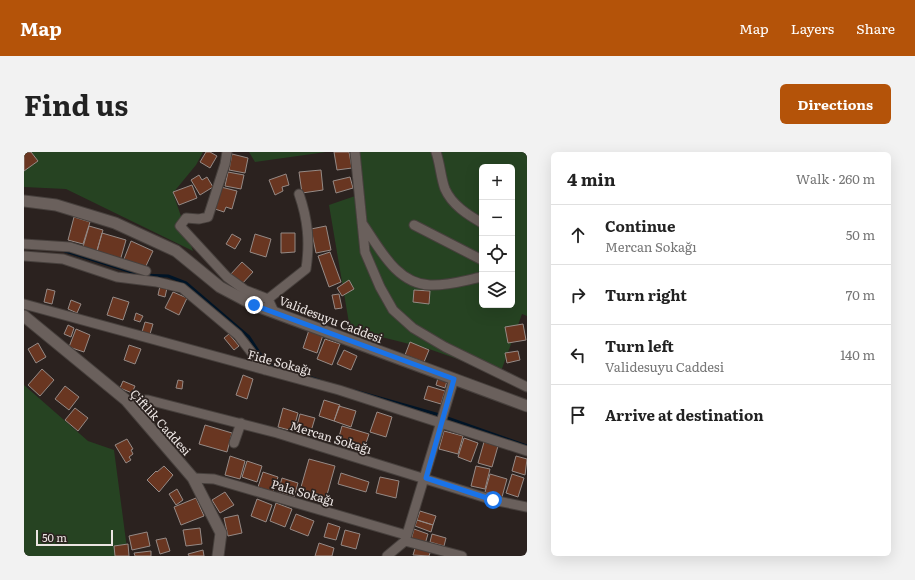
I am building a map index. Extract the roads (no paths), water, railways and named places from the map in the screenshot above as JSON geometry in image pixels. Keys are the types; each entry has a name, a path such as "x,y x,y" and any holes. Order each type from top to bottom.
{"street":[{"path":"227,152 225,164 208,217 199,219 186,218 180,226 227,277 245,290 268,299 274,312"},
{"path":"355,152 365,252 392,310 413,328 445,347 525,384"},
{"path":"436,152 445,189 454,203 479,221"},
{"path":"268,299 306,270 309,251 307,217 299,194"},
{"name":"Validesuyu Caddesi","path":"24,201 56,205 115,223 176,250 220,287 254,305 527,406"},
{"path":"362,222 392,266 409,280 430,285 479,277"},
{"path":"414,225 479,258"},
{"path":"24,244 70,248 146,271"},
{"path":"24,256 63,259 117,277 157,282 182,288 238,335 265,370"},
{"name":"Fide Sokağı","path":"24,304 444,418 527,450"},
{"name":"Çiftlik Caddesi","path":"24,316 126,400 193,478 221,533 218,556"},
{"path":"387,556 406,538 426,478 454,379"},
{"name":"Mercan Sokağı","path":"126,400 148,400 277,433 493,500 527,507"},
{"path":"234,443 241,424"},
{"name":"Pala Sokağı","path":"193,478 214,479 462,556"}],"waterway":[{"path":"62,250 141,275 168,276 186,283 249,337 266,363 321,381"},
{"path":"355,391 436,414 527,446"}]}
